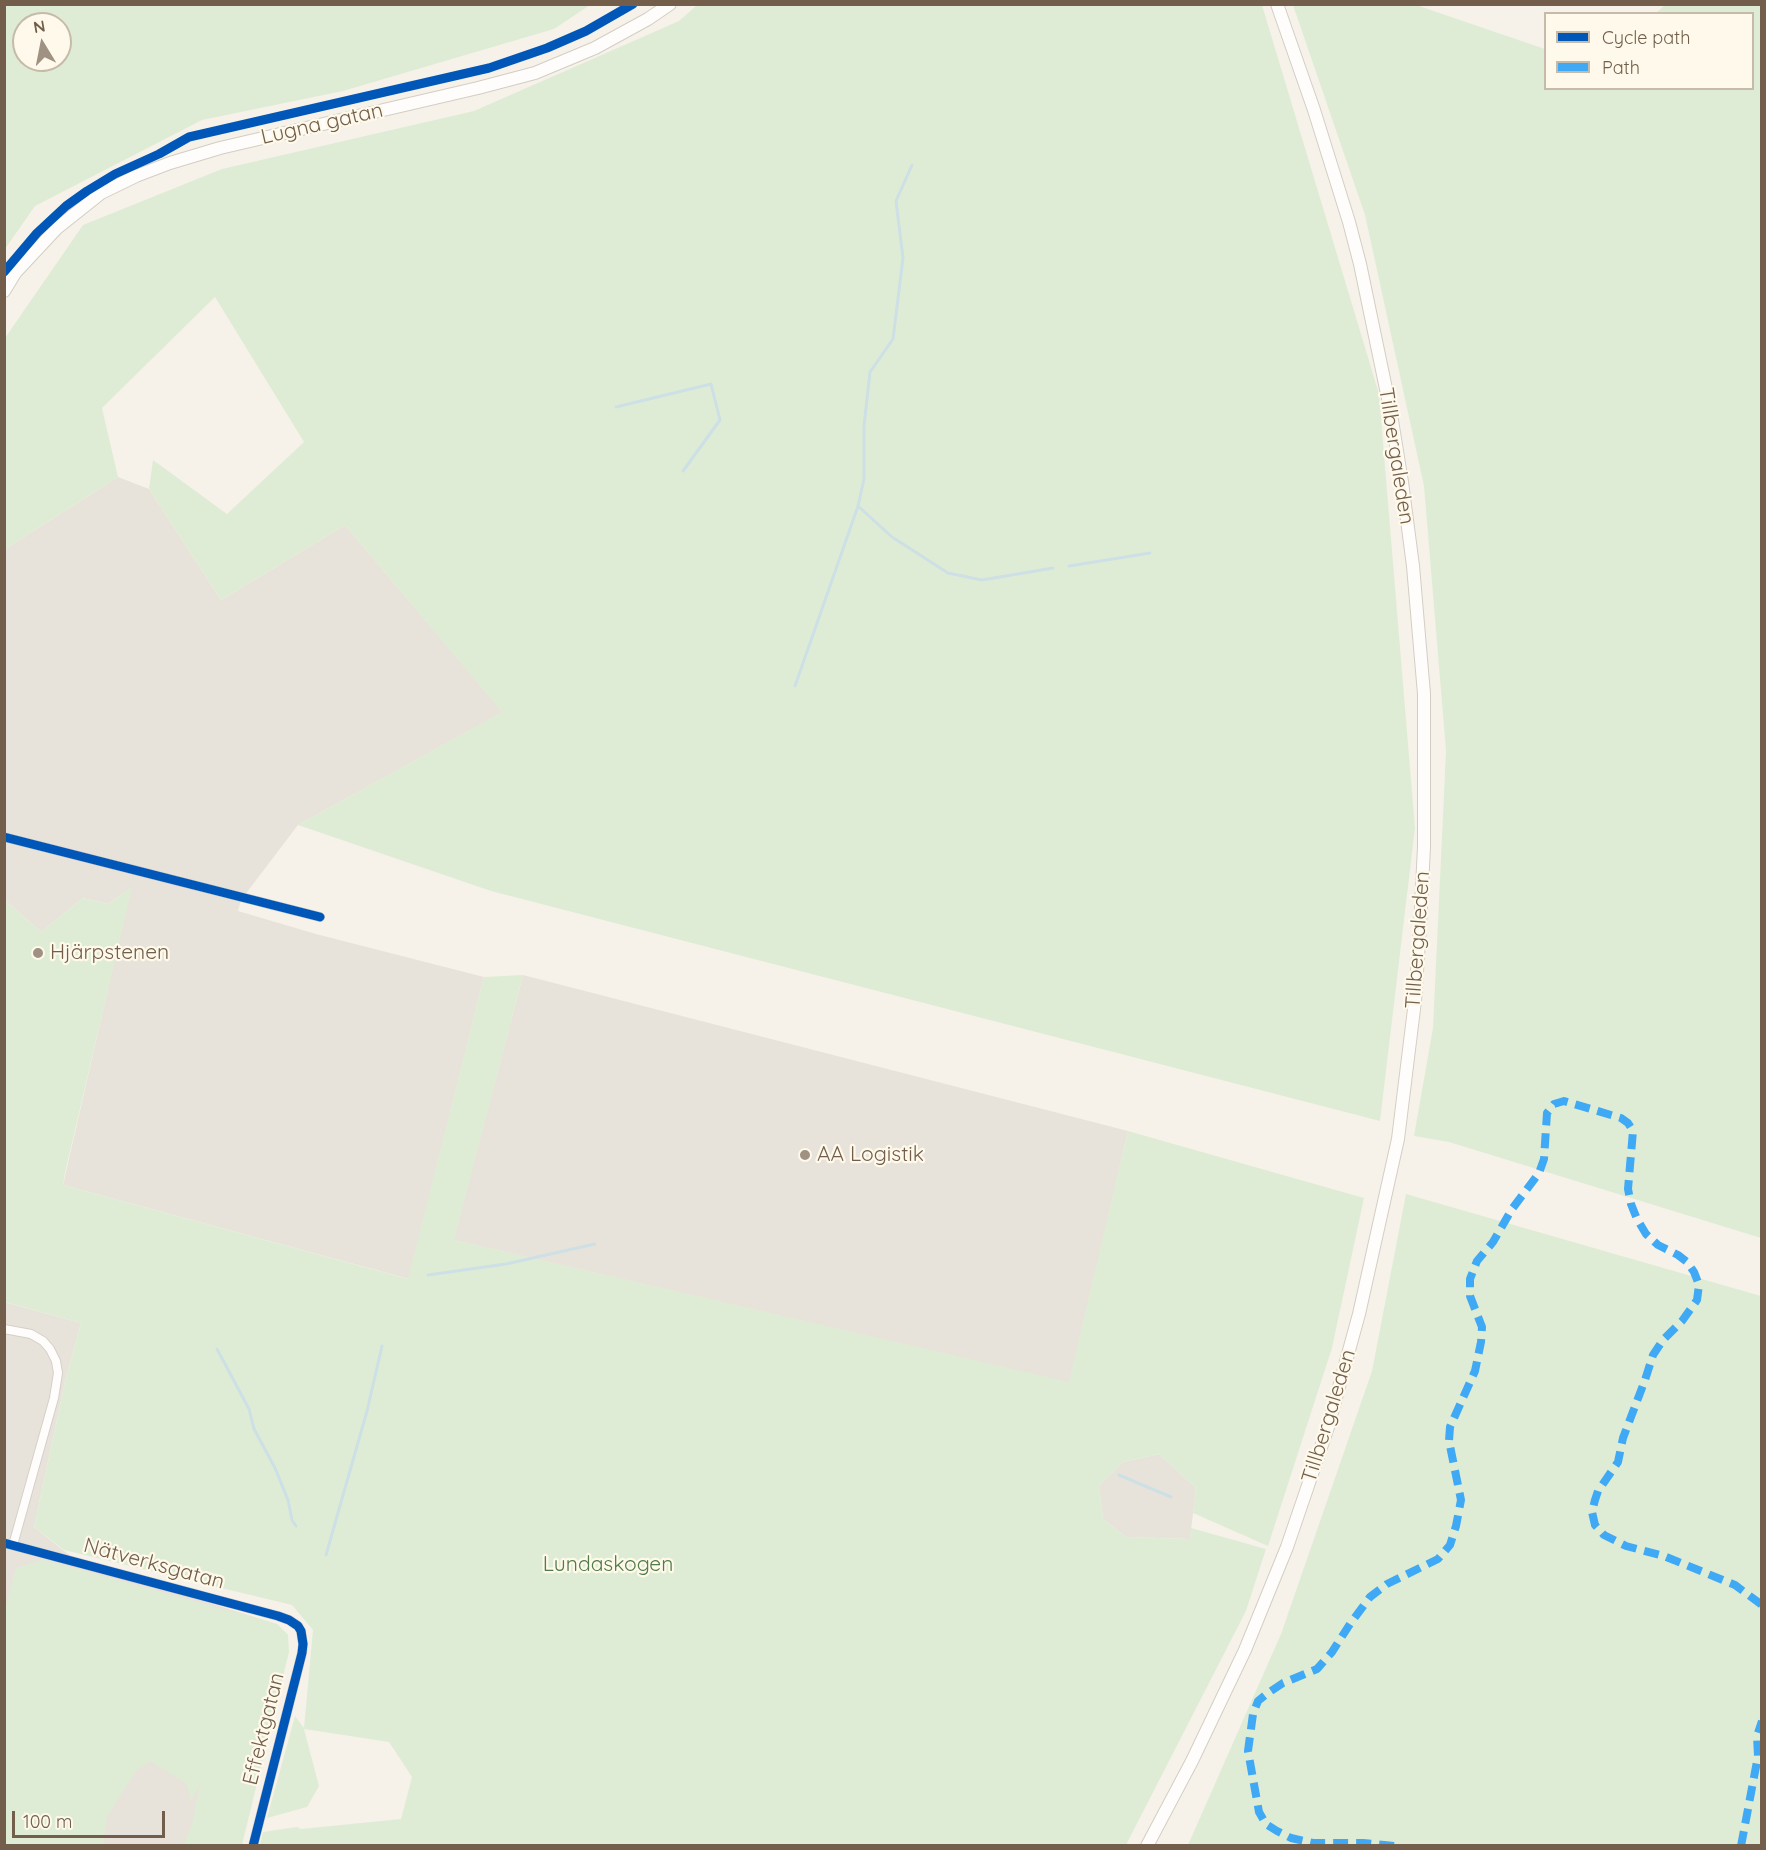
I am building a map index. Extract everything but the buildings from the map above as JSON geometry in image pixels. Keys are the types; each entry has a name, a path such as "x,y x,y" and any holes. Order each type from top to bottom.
{"main road":[{"name":"Lugna gatan","path":"4,291 15,273 57,228 101,193 136,176 220,148 535,73 596,48 670,4"},
{"name":"Tillbergaleden","path":"1147,1845 1192,1761 1245,1650 1287,1547 1328,1427 1359,1314 1398,1139 1415,1001 1424,847 1424,694 1413,566 1402,482 1383,373 1357,254 1314,110 1277,4"}],"street":[{"path":"4,837 320,917"},
{"path":"4,1329 31,1334 43,1341 50,1349 58,1373 54,1398 9,1544"},
{"name":"Nätverksgatan","path":"9,1544 278,1616 294,1623"},
{"name":"Effektgatan","path":"254,1845 302,1653 303,1644 300,1631 294,1623"}],"shaded area":[{"path":"118,477 149,489 221,600 345,525 503,712 298,825 241,900 238,911 316,934 484,977 409,1279 63,1185 131,888 108,904 83,898 41,932 5,900 5,549"},
{"path":"523,975 1128,1131 1070,1383 453,1240"},
{"path":"4,1302 81,1323 66,1377 34,1527 78,1562 277,1624 288,1635 240,1845 5,1845"},
{"path":"1159,1454 1196,1488 1190,1539 1126,1537 1103,1519 1099,1486 1123,1462"}],"green space":[{"path":"5,4 590,4 554,29 343,91 202,120 35,206 5,249"},
{"path":"697,5 1262,5 1379,394 1415,828 1380,1121 491,891 298,825 502,712 345,525 221,600 149,489 153,460 227,514 304,442 215,297 102,408 118,477 5,549 5,338 83,225 222,169 474,111 679,21"},
{"path":"1293,5 1416,5 1544,49 1544,90 1754,90 1754,12 1657,12 1665,5 1761,5 1761,1238 1449,1142 1414,1136 1433,1028 1446,751 1424,486 1365,215"},
{"name":"Lundaskogen","path":"132,887 63,1185 408,1279 484,977 523,975 454,1240 1069,1382 1128,1131 1364,1198 1332,1348 1268,1546 1193,1513 1196,1488 1159,1454 1123,1462 1099,1486 1103,1519 1126,1537 1190,1539 1191,1528 1266,1549 1246,1611 1126,1845 260,1845 263,1832 401,1819 412,1777 389,1742 304,1729 319,1786 307,1807 267,1818 295,1716 304,1728 313,1630 292,1605 64,1550 34,1527 66,1377 81,1323 5,1302 5,900 41,932 83,898 108,904"},
{"path":"1406,1194 1761,1296 1761,1845 1188,1845 1281,1634 1372,1371"},
{"path":"44,1560 277,1624 288,1635 289,1652 242,1845 184,1845 193,1821 200,1783 191,1801 187,1784 150,1761 136,1771 107,1816 103,1845 5,1845 5,1610 16,1568"}],"waterway":[{"path":"858,506 864,479 864,426 870,372 893,339 903,258 896,201 912,165"},
{"path":"616,407 711,384 720,420 683,471"},
{"path":"795,686 858,506 892,537 948,573 982,580 1053,568"},
{"path":"1069,566 1150,553"},
{"path":"428,1275 506,1264 595,1244"},
{"path":"326,1555 367,1411 382,1346"},
{"path":"217,1349 249,1409 254,1429 275,1468 296,1526"},
{"path":"1119,1475 1171,1497"}],"marked path":[{"path":"1394,1846 1363,1843 1313,1843 1291,1838 1266,1824 1259,1812 1248,1751 1253,1714 1258,1701 1268,1693 1283,1683 1317,1669 1332,1652 1370,1597 1387,1584 1438,1559 1450,1545 1461,1500 1449,1441 1450,1427 1475,1371 1481,1342 1482,1327 1470,1296 1470,1279 1477,1261 1493,1242 1512,1209 1539,1173 1544,1159 1547,1113 1554,1104 1564,1101 1621,1118 1628,1123 1633,1131 1628,1189 1637,1219 1646,1234 1658,1245 1687,1262 1699,1285 1697,1300 1653,1355 1623,1438 1618,1462 1598,1491 1592,1512 1595,1525 1604,1535 1626,1546 1664,1556 1735,1585 1762,1605"},
{"path":"1741,1846 1758,1756 1757,1736 1762,1721"}],"cycle path":[{"path":"4,272 37,233 66,206 115,174 189,137 489,68 547,48 586,31 633,4"},
{"path":"4,837 320,917"},
{"path":"4,1543 278,1616 298,1626 303,1644 302,1653 253,1846"}],"place":[{"name":"Hjärpstenen","path":"38,953"},
{"name":"AA Logistik","path":"805,1155"}]}
